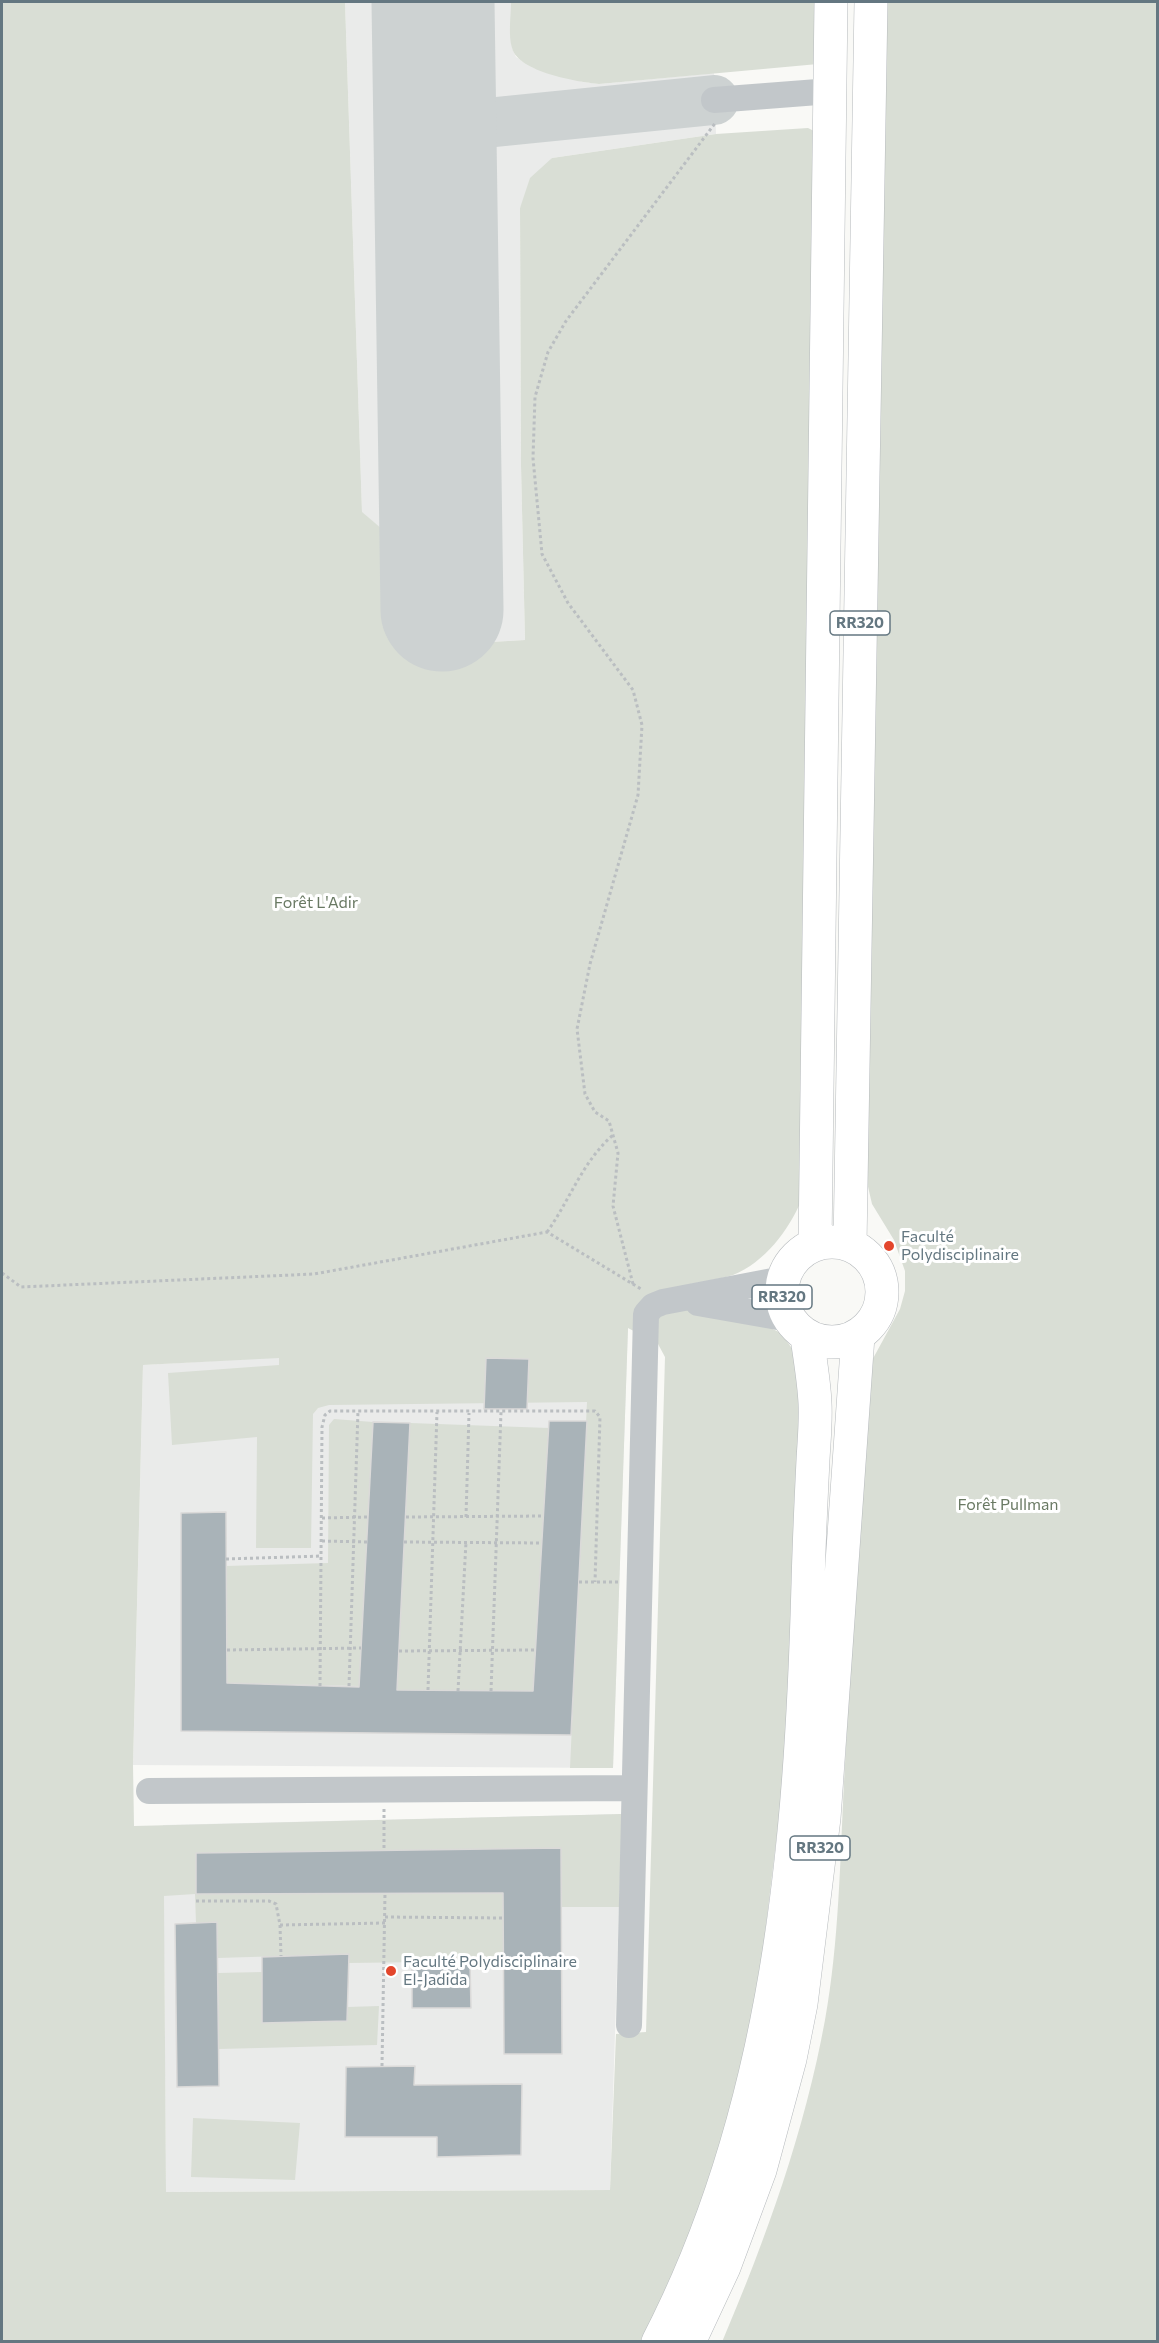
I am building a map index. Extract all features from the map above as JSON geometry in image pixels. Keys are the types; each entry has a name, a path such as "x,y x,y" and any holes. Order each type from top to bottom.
{"highway":[{"name":"RR320","path":"658,2342 678,2304 729,2176 758,2060 778,1960 790,1875 805,1692 815,1404 798,1328 782,1300 783,1279 790,1264 801,1252 815,1245 831,2"},
{"name":"RR320","path":"850,1245 872,2"},
{"path":"798,1328 824,1343 842,1342 858,1336 873,1324 881,1306 883,1288 878,1269 866,1254 850,1245 833,1242 815,1245"},
{"name":"RR320","path":"689,2342 724,2267 760,2170 790,2059 801,2004 824,1818 858,1336"}],"street":[{"path":"724,99 831,91"},
{"path":"629,2025 646,1314 653,1306 783,1279"},
{"path":"673,1301 798,1328"},
{"path":"149,1791 634,1788"}],"path":[{"path":"633,1284 612,1206 618,1153 609,1121 595,1112 585,1094 578,1029 590,964 638,795 642,725 633,690 568,603 542,554 533,458 535,398 548,352 566,321 724,99"},
{"path":"547,1232 564,1209 584,1168 614,1135"},
{"path":"2,1273 21,1287 314,1274 547,1232 633,1284 673,1301"},
{"path":"321,1686 322,1427 325,1415 330,1411 501,1413 595,1411 600,1417 595,1582"},
{"path":"349,1686 358,1412"},
{"path":"428,1690 437,1412"},
{"path":"466,1517 469,1413"},
{"path":"491,1691 501,1413"},
{"path":"406,1517 544,1516"},
{"path":"322,1518 368,1517"},
{"path":"322,1541 367,1542"},
{"path":"404,1542 542,1543"},
{"path":"458,1690 465,1542"},
{"path":"226,1559 322,1556"},
{"path":"579,1582 639,1582"},
{"path":"227,1650 361,1648"},
{"path":"399,1651 536,1650"},
{"path":"383,1789 384,1850"},
{"path":"382,2066 385,1893"},
{"path":"196,1901 269,1900 276,1904 280,1924 280,1956"},
{"path":"385,1917 503,1918"},
{"path":"280,1924 385,1923"}],"shaded area":[{"path":"345,2 511,2 512,48 516,57 534,68 583,82 599,84 714,73 716,134 552,158 520,208 521,466 525,640 491,642 460,625 418,590 401,545 362,513"},
{"path":"628,1327 613,1768 133,1765 143,1365 368,1352"},
{"name":"Faculté Polydisciplinaire El-Jadida","path":"622,1814 610,2190 166,2192 163,1825"}],"green space":[{"name":"Forêt L'Adir","path":"2,2 345,2 362,512 401,545 418,590 460,625 491,642 525,640 521,466 520,208 530,178 552,158 716,134 808,128 816,132 801,1201 790,1223 774,1244 744,1270 733,1275 682,1286 781,1333 796,1354 803,1385 789,1734 762,1959 740,2083 712,2193 647,2341 2,2342","holes":["628,1328 658,1344 665,1357 646,2032 616,2034 610,2190 166,2192 164,1896 195,1894 196,1923 217,1923 218,1958 348,1954 348,1963 504,1961 561,1884 561,1907 619,1907 622,1814 134,1826 133,1765 143,1365 279,1358 279,1365 168,1373 172,1445 257,1437 256,1548 311,1548 313,1414 318,1408 329,1405 587,1402 570,1768 613,1768"]},
{"path":"511,2 822,2 818,64 599,84 577,81 537,69 517,56 512,48 510,37"},
{"name":"Forêt Pullman","path":"883,2 1157,2 1157,2341 722,2342 754,2264 782,2184 807,2102 825,2020 830,1991 838,1901 864,1411 870,1364 900,1309 905,1291 905,1271 894,1240 872,1204 866,1178"},
{"path":"334,1419 373,1422 359,1686 227,1683 226,1566 328,1563 329,1425"},
{"path":"410,1423 549,1428 533,1691 397,1690"},
{"path":"262,1972 262,2023 347,2021 347,2007 379,2006 377,2045 219,2049 218,1973"},
{"path":"193,2118 300,2123 295,2180 191,2177"}],"building":[{"path":"486,1358 529,1359 527,1409 484,1409"},
{"path":"549,1421 587,1421 571,1735 181,1731 181,1513 226,1512 227,1683 359,1687 373,1422 410,1423 397,1690 533,1691"},
{"path":"561,1848 562,2054 504,2054 503,1893 196,1894 196,1853"},
{"path":"217,1922 219,2086 177,2087 175,1924"},
{"path":"349,1954 347,2021 262,2023 262,1957"},
{"path":"470,1962 471,2008 412,2008 412,1963"},
{"path":"415,2066 414,2085 522,2084 521,2155 437,2157 437,2137 345,2137 346,2067"}],"taxiway":[{"path":"436,128 714,100"}],"runway":[{"path":"433,2 442,610"}],"place":[{"name":"Faculté Polydisciplinaire","path":"889,1246"},
{"name":"Faculté Polydisciplinaire El-Jadida","path":"391,1971"}]}
